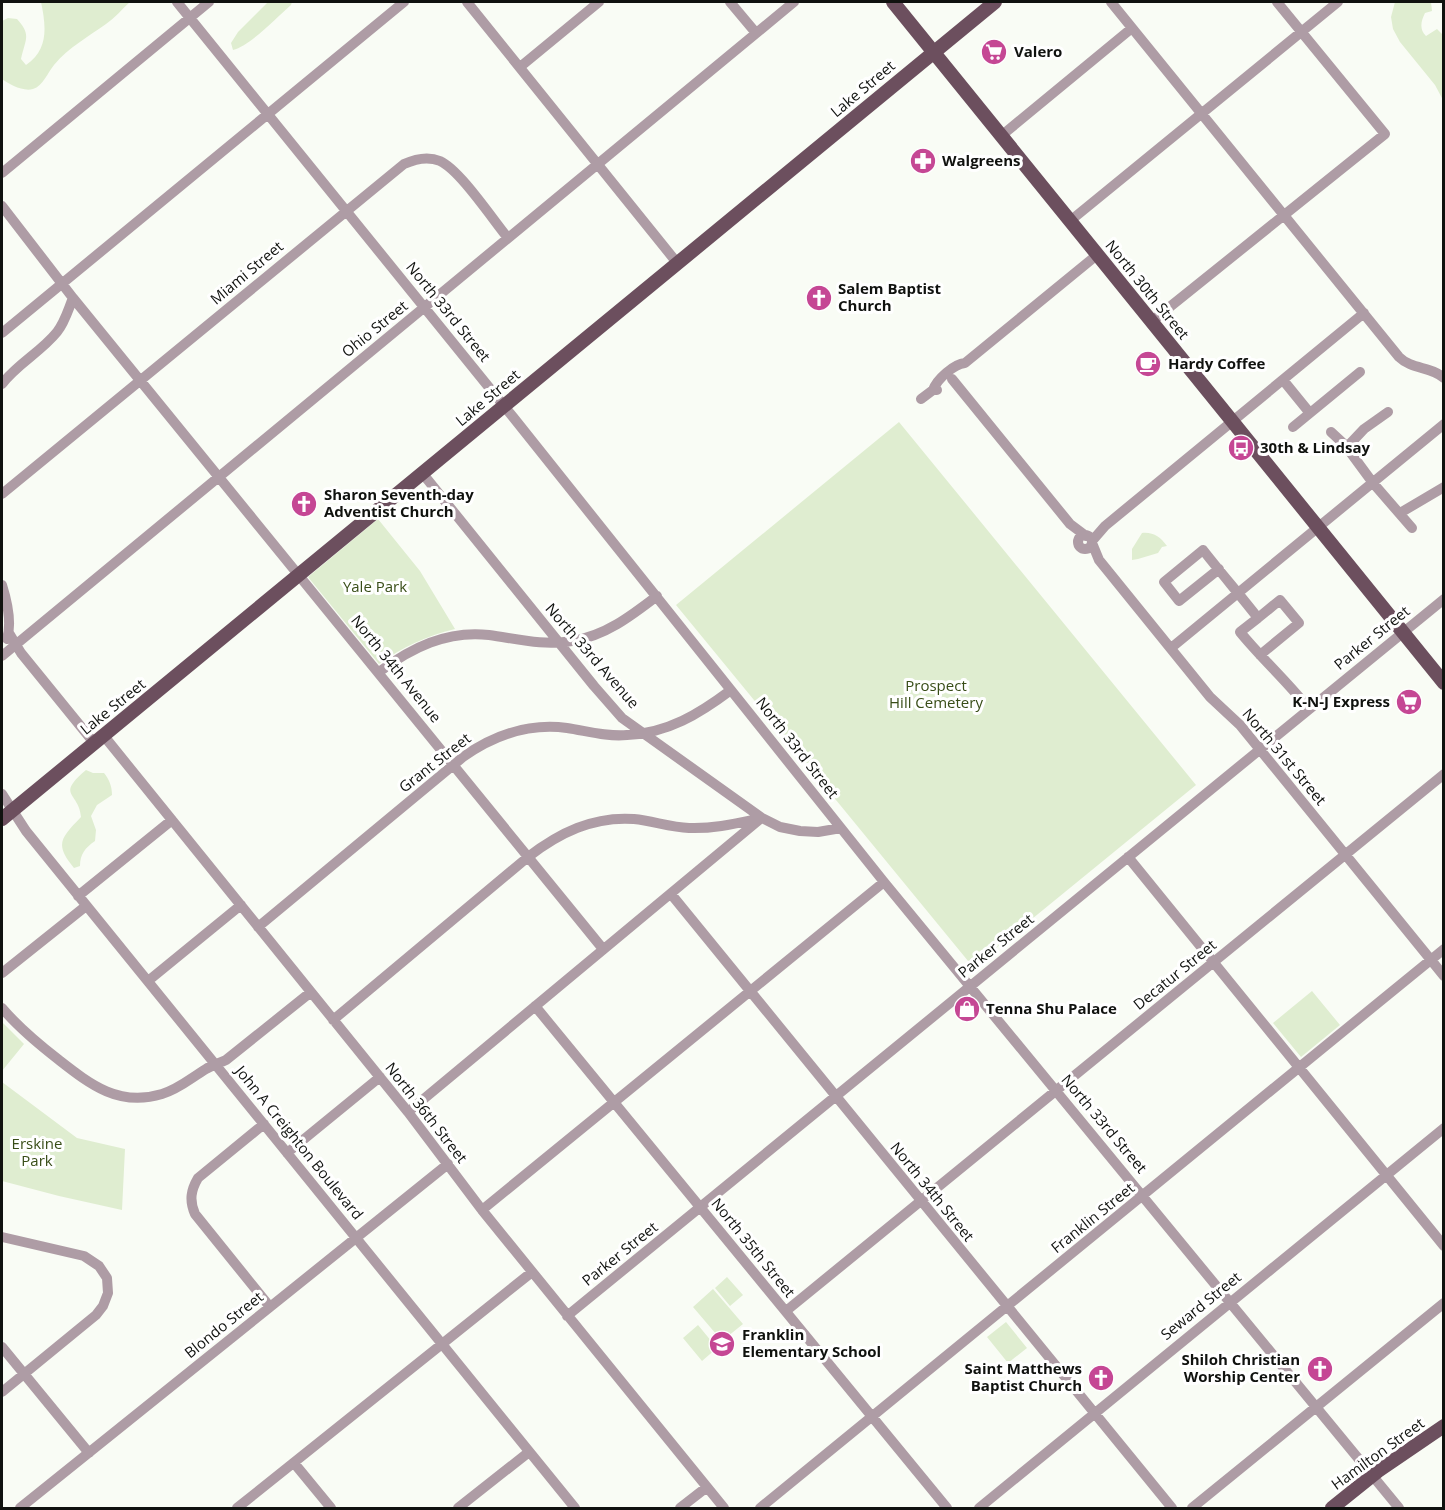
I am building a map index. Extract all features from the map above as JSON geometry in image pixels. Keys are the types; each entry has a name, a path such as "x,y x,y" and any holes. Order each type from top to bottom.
{"main road":[{"name":"North 30th Street","path":"892,2 1443,683"},
{"name":"Lake Street","path":"7,815 995,2"},
{"name":"Hamilton Street","path":"1332,1509 1372,1475 1443,1426"}],"street":[{"name":"North 33rd Street","path":"177,2 505,406 884,882 1399,1509"},
{"path":"2,173 209,2"},
{"path":"2,333 404,2"},
{"path":"467,2 678,264"},
{"path":"520,67 599,2"},
{"path":"730,2 756,33"},
{"name":"Ohio Street","path":"2,656 794,2"},
{"path":"1111,2 1403,360 1415,367 1432,371 1443,378"},
{"path":"1151,322 1384,134 1277,2"},
{"path":"1070,221 1338,2"},
{"path":"1001,136 1132,28"},
{"name":"Miami Street","path":"2,494 404,164 416,159 434,159 451,169 508,238"},
{"path":"2,206 73,298 56,332 2,384"},
{"path":"933,390 937,382 958,365 965,363 1097,255"},
{"name":"North 34th Avenue","path":"73,298 603,949"},
{"path":"1086,541 1364,313"},
{"path":"921,399 952,379 963,369 965,363"},
{"path":"1293,427 1360,372"},
{"name":"North 31st Street","path":"952,379 1086,541 1210,697 1238,723 1443,976"},
{"path":"1283,380 1309,412"},
{"path":"1347,447 1364,429 1388,412"},
{"path":"1171,648 1443,424"},
{"path":"1331,432 1347,447 1373,483 1412,528"},
{"name":"North 33rd Avenue","path":"423,474 615,710 644,734 762,818 780,827 800,831 818,832 841,828"},
{"path":"1400,513 1443,487"},
{"path":"1219,569 1179,601 1164,582 1203,550 1219,569 1258,618"},
{"path":"2,585 9,633 2,656"},
{"path":"379,672 419,646 453,636 489,635 537,643 579,640 601,632 633,615 657,596"},
{"name":"Parker Street","path":"567,1316 1443,599"},
{"path":"1260,655 1299,623 1280,600 1240,632 1260,655 1284,678 1310,709"},
{"name":"North 36th Street","path":"9,633 15,643 172,820 408,1112 482,1210 724,1509"},
{"name":"Grant Street","path":"258,927 470,752 490,741 529,728 558,727 616,735 659,731 687,720 731,690"},
{"name":"Decatur Street","path":"786,1311 1443,774"},
{"name":"John A Creighton Boulevard","path":"2,794 7,815 26,831 575,1509"},
{"path":"333,1020 528,857 563,833 602,821 633,819 700,828 762,818"},
{"path":"408,1112 762,818"},
{"path":"78,896 172,820"},
{"path":"1128,857 1443,1246"},
{"path":"482,1210 884,882"},
{"name":"North 34th Street","path":"671,894 1172,1509"},
{"path":"148,981 241,905"},
{"path":"2,973 86,906"},
{"name":"Franklin Street","path":"760,1509 1443,949"},
{"path":"2,1008 23,1033 89,1083 109,1093 134,1098 160,1095 180,1087 226,1060 311,992"},
{"name":"North 35th Street","path":"536,1006 947,1509"},
{"path":"287,1153 380,1077"},
{"path":"264,1124 198,1178 193,1186 191,1200 195,1214 270,1307"},
{"name":"Seward Street","path":"979,1509 1443,1128"},
{"name":"Blondo Street","path":"20,1509 448,1164"},
{"path":"2,1238 92,1259 103,1270 108,1286 106,1301 96,1315 2,1392"},
{"path":"237,1509 532,1272"},
{"path":"1192,1509 1443,1303"},
{"path":"2,1347 89,1453"},
{"path":"458,1509 529,1452"},
{"path":"294,1463 331,1509"},
{"path":"680,1509 707,1487"}],"green space":[{"path":"41,2 130,2 109,22 66,53 40,85 33,89 25,89 2,79 2,21 8,18 17,19 25,29 26,38 21,59 26,65 39,52 44,36"},
{"path":"268,2 292,2 255,37 233,50 231,43 238,32"},
{"path":"1395,2 1431,2 1432,11 1425,13 1422,28 1426,36 1437,29 1443,35 1443,100 1435,85 1400,42 1393,29 1391,17"},
{"name":"Prospect Hill Cemetery","path":"899,422 1196,785 973,967 676,605"},
{"name":"Yale Park","path":"378,519 420,571 455,629 415,643 379,664 308,577"},
{"path":"1142,533 1156,536 1167,546 1162,547 1158,553 1132,560 1132,549"},
{"path":"86,770 93,773 104,773 110,783 112,795 97,805 91,816 96,830 95,841 84,852 80,866 74,868 62,847 65,836 81,817 70,790 77,778"},
{"path":"1312,991 1340,1025 1301,1057 1273,1023"},
{"path":"2,1022 24,1044 2,1071"},
{"name":"Erskine Park","path":"2,1082 77,1138 125,1149 122,1210 2,1181"},
{"path":"727,1277 743,1295 730,1306 715,1288"},
{"path":"713,1289 743,1324 722,1341 693,1307"},
{"path":"1006,1322 1027,1348 1008,1363 987,1337"},
{"path":"698,1325 717,1348 702,1361 683,1338"}],"place":[{"name":"Valero","path":"994,52"},
{"name":"Walgreens","path":"923,161"},
{"name":"Salem Baptist Church","path":"819,298"},
{"name":"Hardy Coffee","path":"1148,364"},
{"name":"30th & Lindsay","path":"1241,448"},
{"name":"Sharon Seventh-day Adventist Church","path":"304,504"},
{"name":"K-N-J Express","path":"1409,702"},
{"name":"Tenna Shu Palace","path":"967,1009"},
{"name":"Franklin Elementary School","path":"722,1344"},
{"name":"Shiloh Christian Worship Center","path":"1320,1369"},
{"name":"Saint Matthews Baptist Church","path":"1101,1378"}]}
